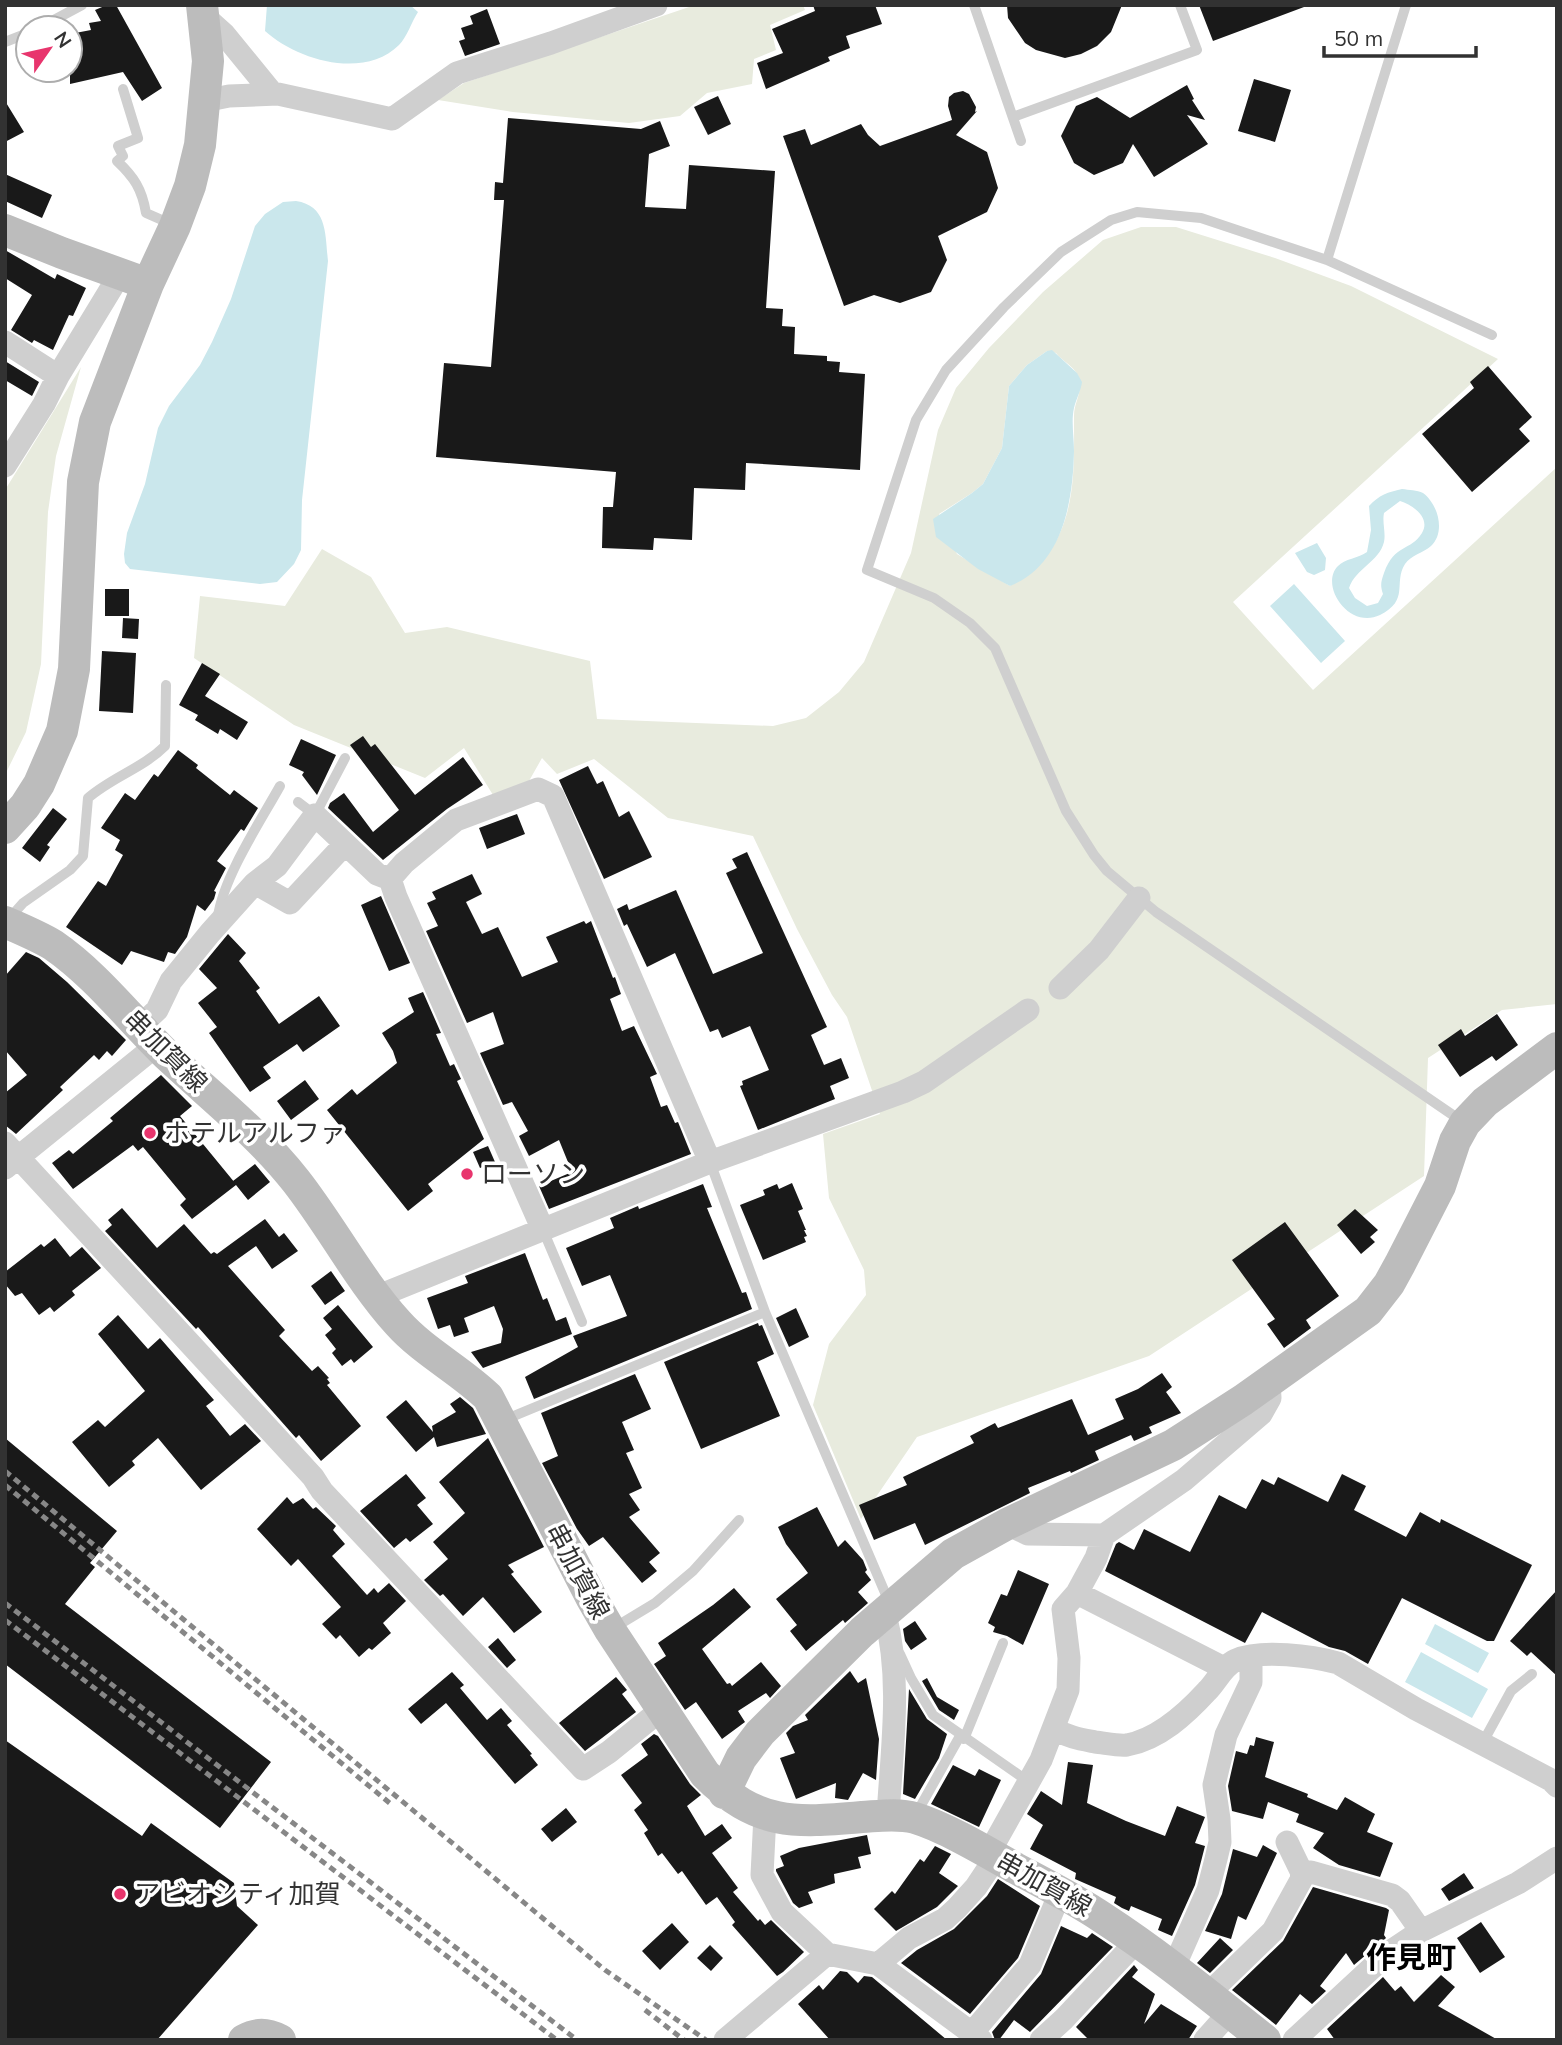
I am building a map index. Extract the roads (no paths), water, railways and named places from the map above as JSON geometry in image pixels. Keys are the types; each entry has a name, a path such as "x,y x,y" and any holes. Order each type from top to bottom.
{"street":[{"path":"204,101 229,96 273,94 392,119 457,73 656,5"},
{"path":"203,11 273,94"},
{"path":"5,467 58,376 175,226 190,186 200,145 208,61 203,11"},
{"path":"5,230 134,279"},
{"path":"5,828 25,806 39,783 62,731 74,669 83,482 95,422 134,279"},
{"path":"5,342 58,376"},
{"path":"390,879 404,863 456,820 538,789 553,796 710,1162"},
{"path":"390,879 377,874 307,809 277,866 255,883 171,981 148,1035 9,1156 304,1467 323,1491 583,1769 609,1752 662,1709"},
{"path":"255,883 290,903 345,844"},
{"path":"390,879 543,1230"},
{"path":"1060,988 1099,950 1139,898"},
{"name":"串加賀線","path":"6,922 51,944 70,958 269,1150 327,1222 376,1297 399,1325 420,1345 471,1380 488,1397 571,1561 610,1630 705,1774 724,1793 765,1815 786,1820 808,1822 901,1816 992,1855 1137,1941 1265,2040"},
{"path":"376,1297 710,1162 860,1109 924,1082 1028,1010"},
{"path":"724,1793 741,1758 760,1733 862,1632 953,1554 1007,1524 1173,1445 1356,1321 1377,1300 1400,1264 1440,1186 1455,1141 1465,1123 1485,1102 1557,1048"},
{"path":"1007,1524 1028,1534 1104,1535 1184,1480 1261,1414 1270,1398 1269,1382"},
{"path":"878,1964 909,1938 945,1919 976,1887 1054,1729 1068,1690 1069,1658 1063,1609 1077,1594 1096,1558 1104,1535"},
{"path":"1077,1594 1224,1668"},
{"path":"888,1610 893,1644 901,1816"},
{"path":"1054,1729 1068,1737 1126,1745 1154,1735 1178,1720 1219,1679 1224,1668 1251,1656 1280,1655 1338,1663 1416,1709 1551,1780 1557,1786"},
{"path":"1174,1967 1208,1890 1214,1869 1220,1842 1214,1785 1226,1735 1251,1682 1251,1656"},
{"path":"765,1815 762,1875 782,1912 827,1954 878,1964 976,2036 1030,1965 1060,1893"},
{"path":"1205,2040 1219,2003 1273,1931 1301,1880 1302,1873 1287,1842"},
{"path":"1294,2040 1388,1953 1421,1931 1518,1883 1557,1858"},
{"path":"1302,1873 1311,1872 1392,1895 1400,1901 1421,1931"},
{"path":"1041,2040 1137,1941"},
{"path":"725,2040 827,1954"},
{"path":"244,2040 254,2035 266,2034 280,2040"}],"lane":[{"path":"65,14 82,5"},
{"path":"974,5 1021,141"},
{"path":"1013,117 1197,50 1180,5"},
{"path":"1327,260 1406,5"},
{"path":"123,89 138,138 118,146 123,156 117,161 136,180 142,191 146,213 175,226"},
{"path":"1465,1123 1139,898 1107,872 1066,811 995,648 970,623 934,598 867,570 916,420 946,370 1061,252 1111,220 1136,212 1201,218 1327,260 1492,335"},
{"path":"6,922 23,903 70,870 83,856 88,799 100,788 155,756 165,746 166,685"},
{"path":"307,809 345,758"},
{"path":"217,926 220,906 235,870 280,786"},
{"path":"710,1162 765,1312 888,1610"},
{"path":"543,1230 582,1322"},
{"path":"502,1421 765,1312"},
{"path":"610,1630 655,1603 693,1571 739,1520"},
{"path":"901,1816 962,1737 1003,1643"},
{"path":"893,1644 933,1715 1029,1782"},
{"path":"1482,1744 1511,1690 1532,1674"}],"water":[{"path":"267,5 410,5 418,12 399,45 385,56 350,64 312,57 279,41 265,31"},
{"path":"296,201 306,204 319,215 325,232 328,261 302,500 301,550 294,564 277,582 260,584 130,569 125,563 124,554 127,533 145,484 158,428 169,406 200,365 212,342 231,299 255,226 265,214 283,202"},
{"path":"1052,350 1077,373 1082,382 1073,413 1071,490 1061,529 1053,547 1042,563 1028,576 1010,586 978,569 936,537 933,519 983,484 1002,448 1009,386 1027,365"},
{"path":"1402,489 1423,493 1433,504 1439,526 1436,540 1405,564 1398,597 1389,609 1369,618 1358,616 1340,603 1332,584 1333,574 1341,564 1367,552 1371,530 1369,506 1380,497","holes":["1400,501 1422,517 1422,533 1388,563 1382,579 1383,594 1378,603 1367,606 1355,598 1349,588 1352,581 1381,549 1384,542 1384,513"]},
{"path":"1317,543 1326,558 1325,570 1314,575 1307,572 1295,553"},
{"path":"1294,584 1345,641 1321,663 1270,606"},
{"path":"1435,1624 1489,1653 1478,1673 1425,1644"},
{"path":"1421,1652 1488,1689 1472,1718 1405,1682"}],"railway":[{"path":"5,1471 605,1970 706,2040"},
{"path":"5,1485 392,1805"},
{"path":"5,1603 577,2040"},
{"path":"5,1620 557,2040"},
{"path":"645,2010 684,2040"}],"place":[{"name":"ホテルアルファ","path":"150,1133"},
{"name":"ローソン","path":"467,1174"},
{"name":"アビオシティ加賀","path":"120,1894"}],"district":[{"name":"作見町","path":"1411,1958"}]}
